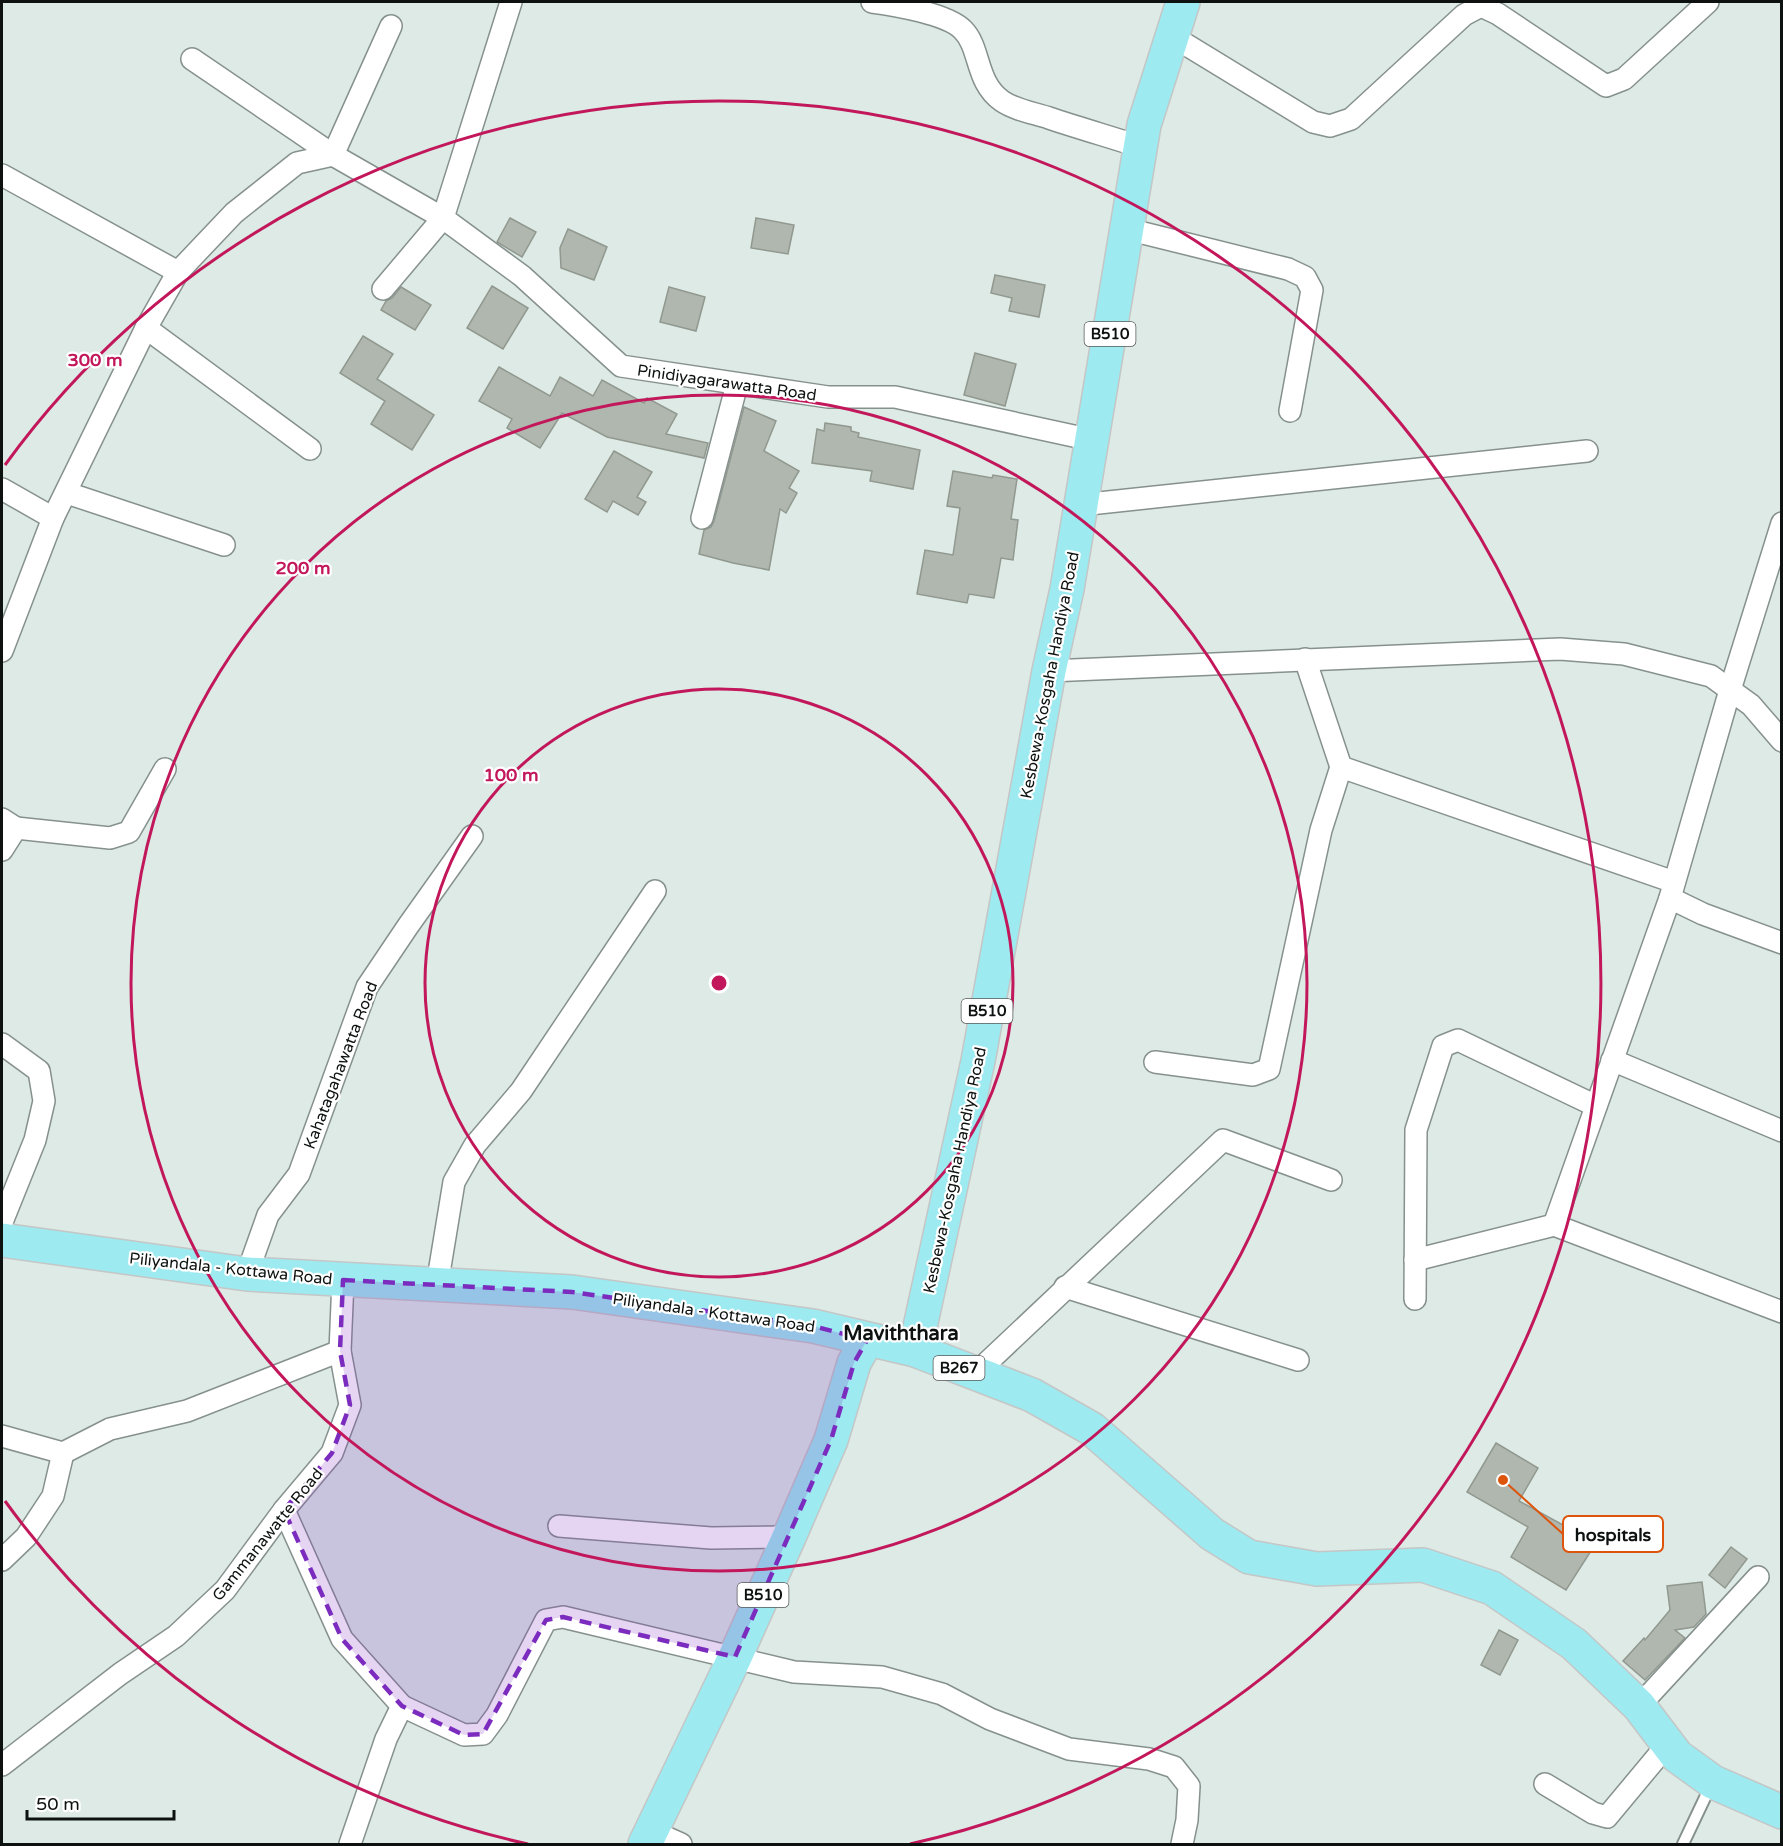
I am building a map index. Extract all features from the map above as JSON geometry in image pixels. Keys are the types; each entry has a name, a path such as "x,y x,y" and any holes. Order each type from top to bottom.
{"main road":[{"name":"Kesbewa-Kosgaha Handiya Road","path":"915,1350 978,1061 1049,671 1067,589 1144,125 1183,2"},
{"name":"Piliyandala - Kottawa Road","path":"2,1240 247,1274 572,1292 813,1326 915,1350 1032,1395 1092,1429 1212,1534 1250,1557 1317,1569 1423,1565 1492,1588 1574,1644 1639,1706 1677,1756 1713,1782 1782,1812"},
{"name":"B510","path":"648,1838 735,1658 789,1537 831,1440 854,1363 867,1340"}],"street":[{"path":"383,289 443,219 511,2"},
{"path":"872,2 921,11 950,21 964,30 987,86 1001,100 1025,111 1141,147"},
{"path":"1172,36 1313,122 1330,126 1351,119 1464,15 1481,6 1498,14 1606,86 1624,79 1708,2"},
{"path":"2,651 53,518 146,328 178,272 234,213 297,163 333,155 391,26"},
{"name":"Pinidiyagarawatta Road","path":"192,59 333,155 443,219 522,276 621,366 828,397 895,397 1092,440"},
{"path":"2,174 178,272"},
{"path":"1127,229 1288,269 1305,277 1312,290 1290,411"},
{"path":"146,328 310,450"},
{"path":"702,518 737,384"},
{"path":"1080,505 1587,452"},
{"path":"2,489 53,518"},
{"path":"67,493 224,545"},
{"path":"1554,1225 1672,890 1730,690 1782,523"},
{"path":"1049,671 1570,649 1624,654 1711,676 1751,705 1782,741"},
{"path":"1155,1062 1253,1076 1269,1069 1322,830 1341,767 1305,659"},
{"path":"1341,767 1672,890 1703,914 1782,943"},
{"path":"2,850 9,824 110,838 122,836 129,832 165,769"},
{"name":"Kahatagahawatta Road","path":"247,1274 268,1215 298,1174 367,987 472,836"},
{"path":"437,1285 454,1182 476,1145 522,1091 655,891"},
{"path":"1415,1299 1416,1130 1443,1046 1458,1040 1596,1106"},
{"path":"2,1044 39,1071 44,1101 35,1140 2,1222"},
{"path":"1612,1060 1782,1131"},
{"path":"975,1374 1223,1140 1331,1180"},
{"path":"1415,1260 1554,1225 1782,1312"},
{"name":"Gammanawatte Road","path":"2,1764 120,1674 176,1636 225,1590 284,1510 332,1453 350,1405 340,1351 343,1280"},
{"path":"1065,1287 1298,1359"},
{"path":"2,1436 63,1453 110,1429 187,1411 340,1351"},
{"path":"2,1560 26,1537 52,1496 63,1453"},
{"path":"284,1510 342,1639 402,1706 464,1736 483,1734 497,1715 546,1620 563,1617 794,1672 882,1677 942,1694 990,1719 1069,1749 1149,1759 1174,1767 1190,1786 1182,1845"},
{"path":"559,1526 711,1538 789,1537"},
{"path":"1639,1706 1758,1576"},
{"path":"351,1845 386,1739 402,1706"},
{"path":"1545,1784 1593,1813 1606,1817 1667,1745"},
{"path":"648,1838 681,1845"}],"lane":[{"path":"1683,1845 1713,1782"}],"highlighted area":[{"path":"343,1280 572,1292 813,1326 867,1340 854,1363 831,1440 735,1657 563,1617 546,1620 483,1734 464,1735 402,1706 342,1639 284,1510 332,1453 350,1405 340,1351"}],"building":[{"path":"510,218 536,232 522,257 497,242"},
{"path":"756,218 794,225 788,254 751,248"},
{"path":"568,229 607,247 594,280 561,268 560,248"},
{"path":"995,275 1045,285 1039,317 1009,311 1012,298 991,293"},
{"path":"492,286 528,308 503,349 467,328"},
{"path":"401,287 431,305 415,330 381,310 386,301 392,298"},
{"path":"669,287 705,297 696,331 660,322"},
{"path":"363,336 393,354 377,379 434,415 412,450 371,424 385,401 340,373"},
{"path":"975,353 1016,364 1005,406 964,395"},
{"path":"499,367 550,396 560,377 593,396 602,380 644,403 647,398 677,414 666,434 708,443 704,458 607,437 562,413 540,448 507,428 512,419 479,401"},
{"path":"744,407 776,421 764,451 799,471 789,488 797,493 786,513 780,509 769,570 699,554 704,530 711,527 714,521"},
{"path":"825,423 851,427 851,431 859,433 858,437 920,450 913,489 870,481 872,471 812,463 817,429 824,431"},
{"path":"614,451 652,472 637,497 646,502 638,515 613,501 607,512 585,499"},
{"path":"953,471 992,478 993,475 1017,479 1011,519 1018,520 1013,560 1001,558 994,598 969,594 967,603 917,594 925,550 953,555 960,508 947,506"},
{"path":"1496,1443 1538,1468 1519,1501 1596,1543 1566,1590 1511,1557 1528,1527 1467,1492"},
{"path":"1731,1547 1747,1559 1725,1588 1709,1575"},
{"path":"1702,1582 1706,1614 1694,1627 1675,1630 1685,1638 1645,1680 1623,1661 1644,1638 1645,1640 1670,1610 1667,1586"},
{"path":"1499,1630 1518,1640 1500,1675 1481,1665"}],"place":[{"name":"hospitals","path":"1503,1480"}],"district":[{"name":"Maviththara","path":"901,1333"}]}
